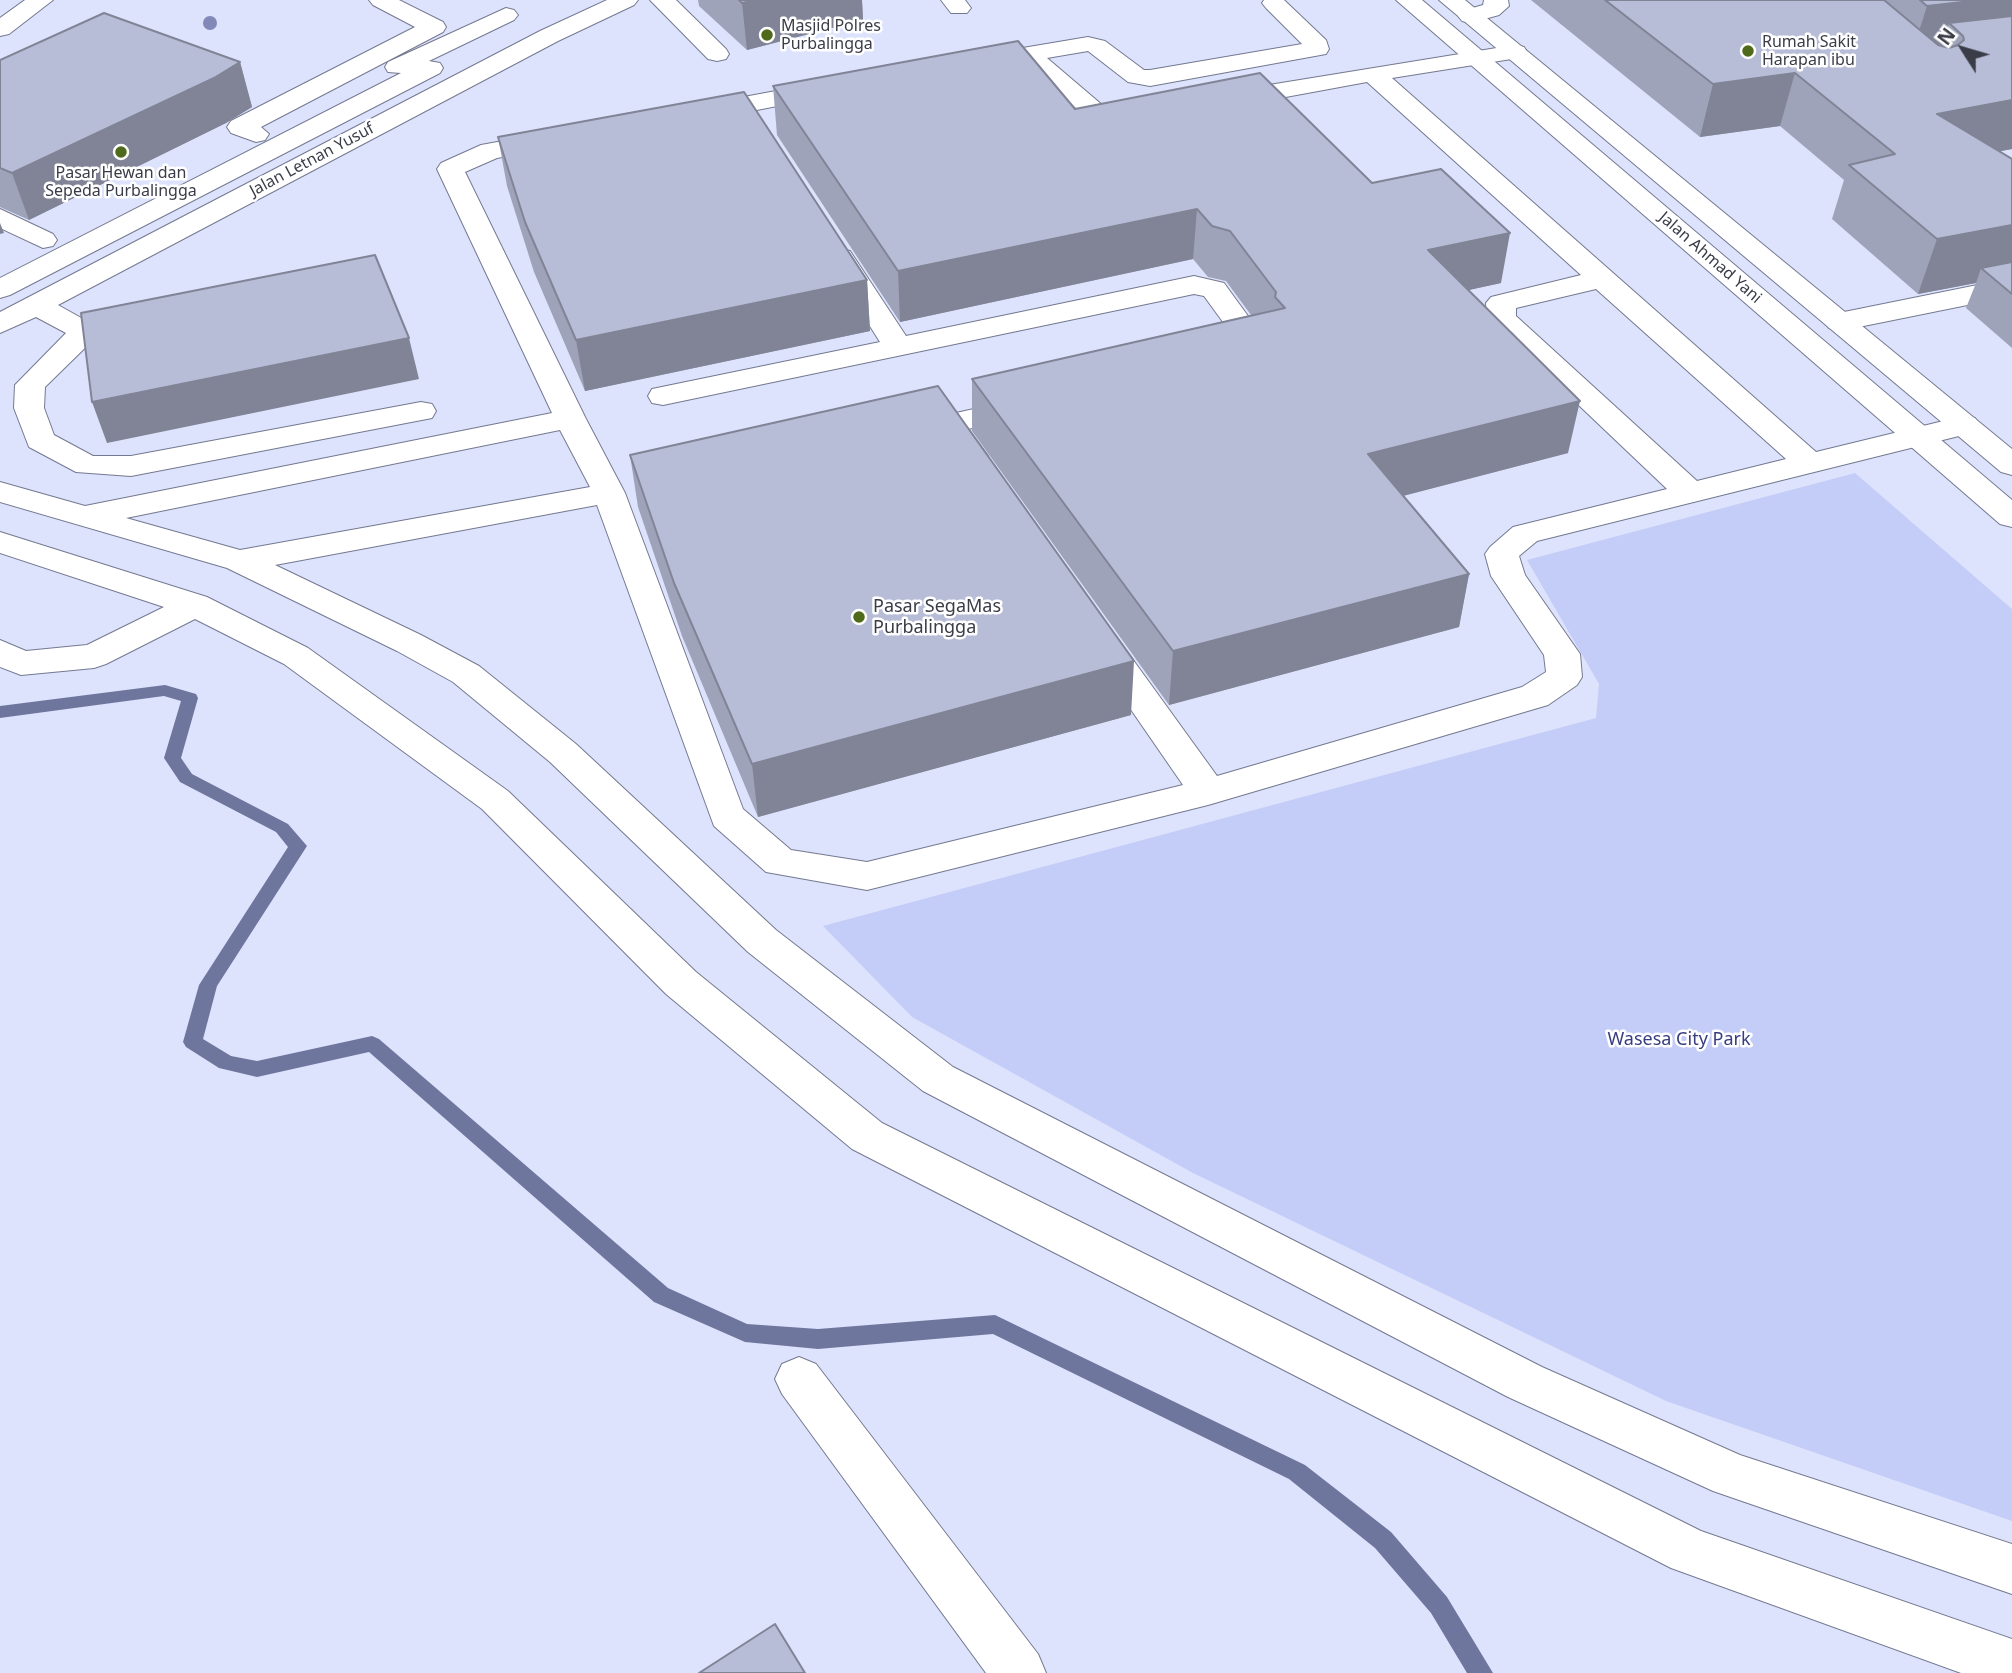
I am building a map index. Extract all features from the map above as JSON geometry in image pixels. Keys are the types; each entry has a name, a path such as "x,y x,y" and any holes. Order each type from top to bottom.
{"street":[{"path":"0,29 41,0"},
{"path":"381,0 434,27"},
{"name":"Jalan Letnan Yusuf","path":"0,289 514,17 626,0"},
{"path":"662,0 717,54"},
{"name":"Jalan Ahmad Yani","path":"1408,0 2012,517"},
{"path":"1461,8 1491,10 1497,6 1496,0"},
{"path":"959,66 1088,44 1096,46 1137,77 1150,78 1317,49 1317,45 1274,3"},
{"name":"Jalan Ahmad Yani","path":"1461,8 2012,466"},
{"path":"256,134 240,127 434,27 514,17"},
{"path":"0,263 256,134 514,17"},
{"name":"Jalan Letnan Yusuf","path":"0,324 514,17"},
{"path":"1198,105 1515,52"},
{"path":"1027,54 1092,109 1121,117 1159,111"},
{"path":"1372,74 1809,463"},
{"path":"675,117 749,117 849,86"},
{"path":"1275,93 1295,111"},
{"path":"570,137 490,151 450,169 570,419 609,493 727,816 780,862 867,876 1208,792 1535,696 1564,677 1562,654 1508,576 1502,555 1525,534 1964,425"},
{"path":"0,217 43,240"},
{"path":"823,232 898,347"},
{"path":"1601,279 1501,303 1502,318 1689,492"},
{"path":"663,396 1203,285 1214,289 1254,345 1244,354 1203,365"},
{"path":"1839,322 2012,287"},
{"path":"37,304 82,330 80,337 30,385 29,408 40,440 87,465 131,466 421,411"},
{"path":"989,480 936,427 1056,399"},
{"path":"80,517 570,419"},
{"path":"0,492 239,561 347,612 466,674 562,753 762,942 938,1079 1525,1382 1731,1475 2012,1569"},
{"path":"239,561 609,493"},
{"path":"0,542 195,605 296,656 495,800 681,984 867,1136 1689,1551 2012,1665"},
{"path":"0,652 21,663 94,656 195,605"},
{"path":"1083,614 1208,792"},
{"path":"799,1378 1019,1673"}],"green space":[{"name":"Wasesa City Park","path":"1855,473 2012,609 2012,1521 1666,1401 1193,1173 912,1017 823,926 1596,718 1599,684 1527,560"}],"building":[{"path":"1605,0 1884,0 1938,45 1949,48 1964,40 1949,23 2012,16 2012,100 1937,114 2012,159 2012,225 1937,239 1849,165 1895,154 1795,73 1713,84"},
{"path":"1920,0 1980,0 1927,6"},
{"path":"104,13 240,62 214,78 12,173 0,168 0,60"},
{"path":"1018,41 1075,109 1260,73 1372,183 1441,169 1510,233 1428,250 1580,401 1368,454 1469,574 1173,651 972,379 1285,308 1275,297 1276,292 1230,231 1212,226 1197,209 898,271 773,86"},
{"path":"744,92 867,280 576,340 525,222 498,137"},
{"path":"375,255 409,338 92,402 81,313"},
{"path":"2012,262 2012,294 1981,268"},
{"name":"Pasar SegaMas Purbalingga","path":"938,386 1134,661 752,764 674,583 630,455"},
{"path":"775,1624 805,1673 699,1673"}],"waterway":[{"path":"0,712 165,690 190,698 172,758 186,778 282,828 298,846 208,985 193,1042 226,1063 257,1069 372,1044 661,1295 745,1333 818,1339 995,1324 1297,1472 1383,1540 1439,1605 1481,1673"}],"place":[{"name":"Masjid Polres Purbalingga","path":"767,35"},
{"name":"Rumah Sakit Harapan ibu","path":"1748,51"},
{"name":"Pasar Hewan dan Sepeda Purbalingga","path":"121,152"},
{"name":"Pasar SegaMas Purbalingga","path":"859,617"}]}
